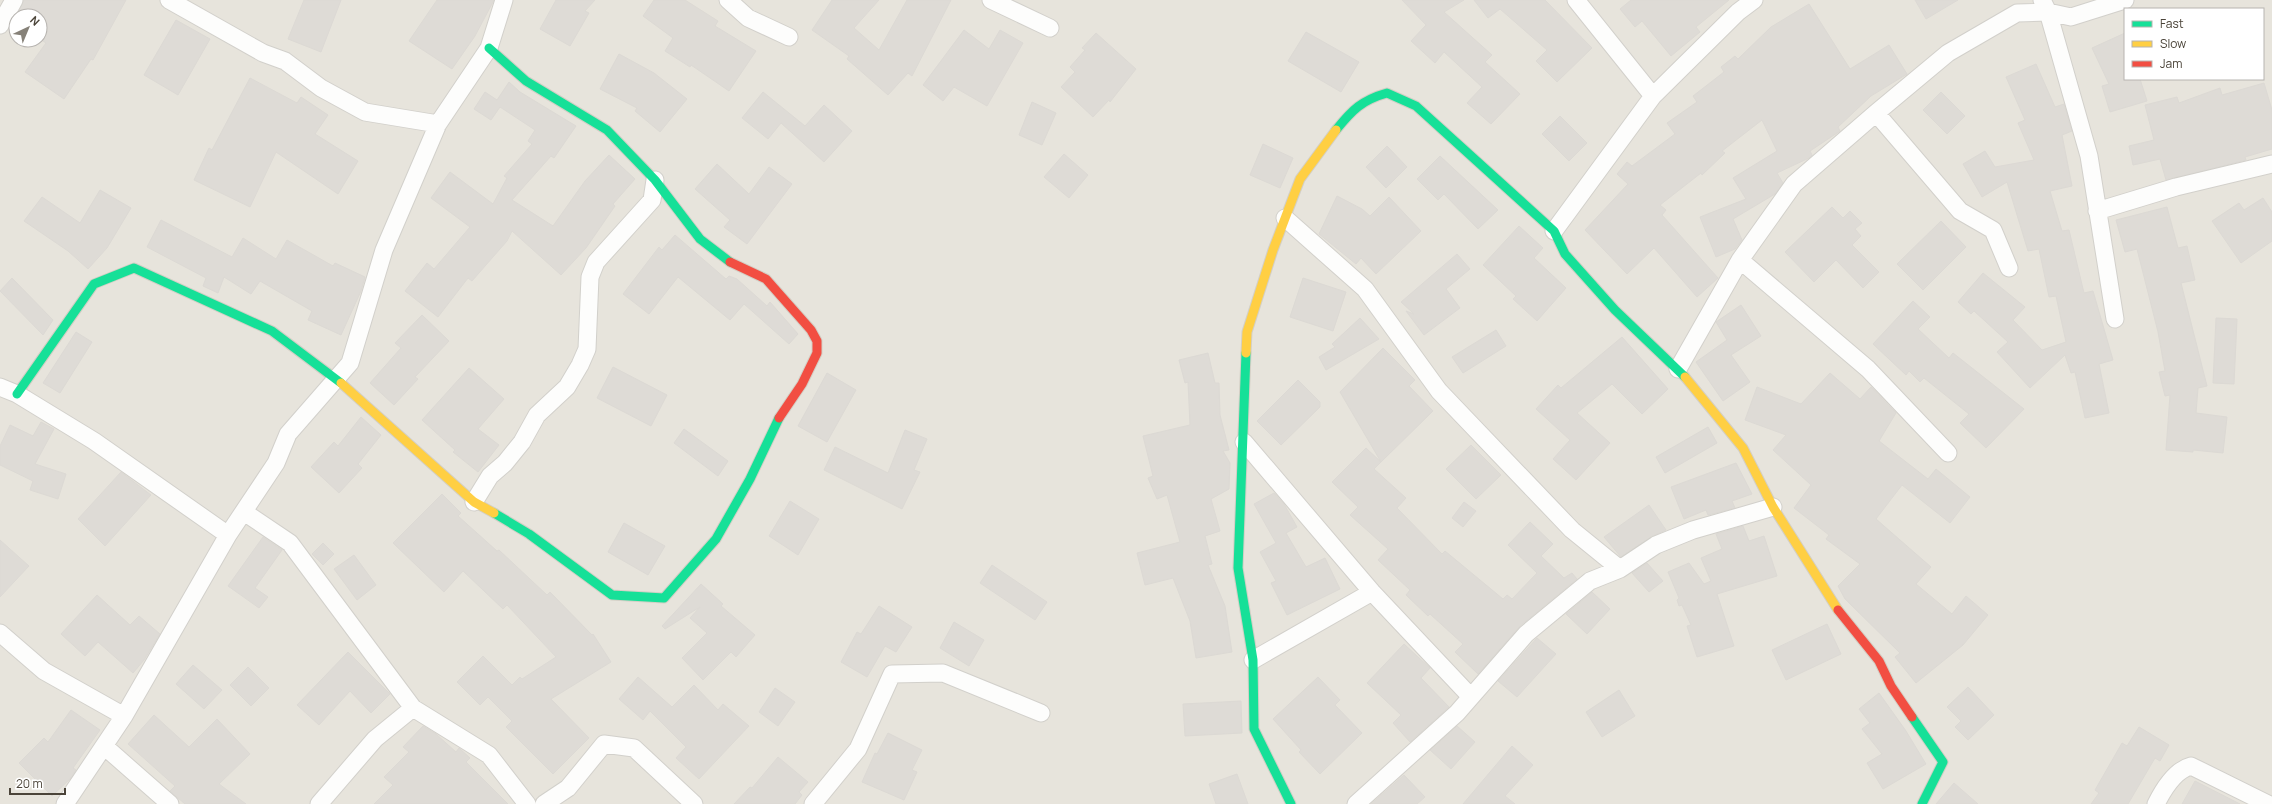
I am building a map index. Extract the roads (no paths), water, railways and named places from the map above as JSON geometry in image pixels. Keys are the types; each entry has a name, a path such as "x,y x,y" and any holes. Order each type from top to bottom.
{"street":[{"path":"0,25 14,0"},
{"path":"169,0 263,53 285,61 321,88 365,112 438,124"},
{"path":"65,804 124,716 228,535 276,463 288,434 350,363 384,250 438,124 489,48 504,0"},
{"path":"728,0 748,18 789,37"},
{"path":"991,0 1050,28"},
{"path":"1576,0 1653,96"},
{"path":"1554,231 1653,96 1738,12 1754,0"},
{"path":"1678,369 1740,260 1794,184 1876,113 1948,54 2017,13 2045,6 2071,17 2125,0"},
{"path":"2045,6 2089,156 2115,319"},
{"path":"17,394 94,284 134,268 272,331 336,378 474,502 529,534 612,595 664,598 716,539 778,419 802,384 817,353 817,341 810,330 766,279 727,261 700,239 655,180 607,130 526,81 489,48"},
{"path":"1291,804 1254,729 1253,660 1238,568 1247,332 1285,218 1300,179 1344,120 1367,99 1387,93 1416,106 1554,231 1565,254 1615,310 1678,369 1743,448 1773,507 1814,570 1838,611 1879,660 1892,686 1943,762 1922,804"},
{"path":"1876,113 1960,211 1993,230 2009,268"},
{"path":"2097,210 2176,187 2272,164"},
{"path":"474,502 490,476 505,463 522,442 537,415 567,387 580,365 587,349 588,306 592,272 596,262 652,200 655,180"},
{"path":"1285,218 1365,289 1439,391 1572,530 1620,569"},
{"path":"1740,260 1868,368 1948,453"},
{"path":"0,388 17,394 94,441 228,535"},
{"path":"1244,442 1372,592 1471,697"},
{"path":"1356,804 1457,713 1526,634 1590,581 1620,569 1656,545 1693,530 1773,507"},
{"path":"244,512 290,543 413,708 489,755 527,804"},
{"path":"1253,660 1372,592"},
{"path":"0,634 44,671 124,716"},
{"path":"813,804 858,749 892,674 942,673 1041,713"},
{"path":"319,804 374,738 413,708"},
{"path":"544,804 568,788 604,744 634,748 694,804"},
{"path":"104,746 170,804"},
{"path":"2156,804 2179,772 2183,768 2191,766 2268,804"}]}
